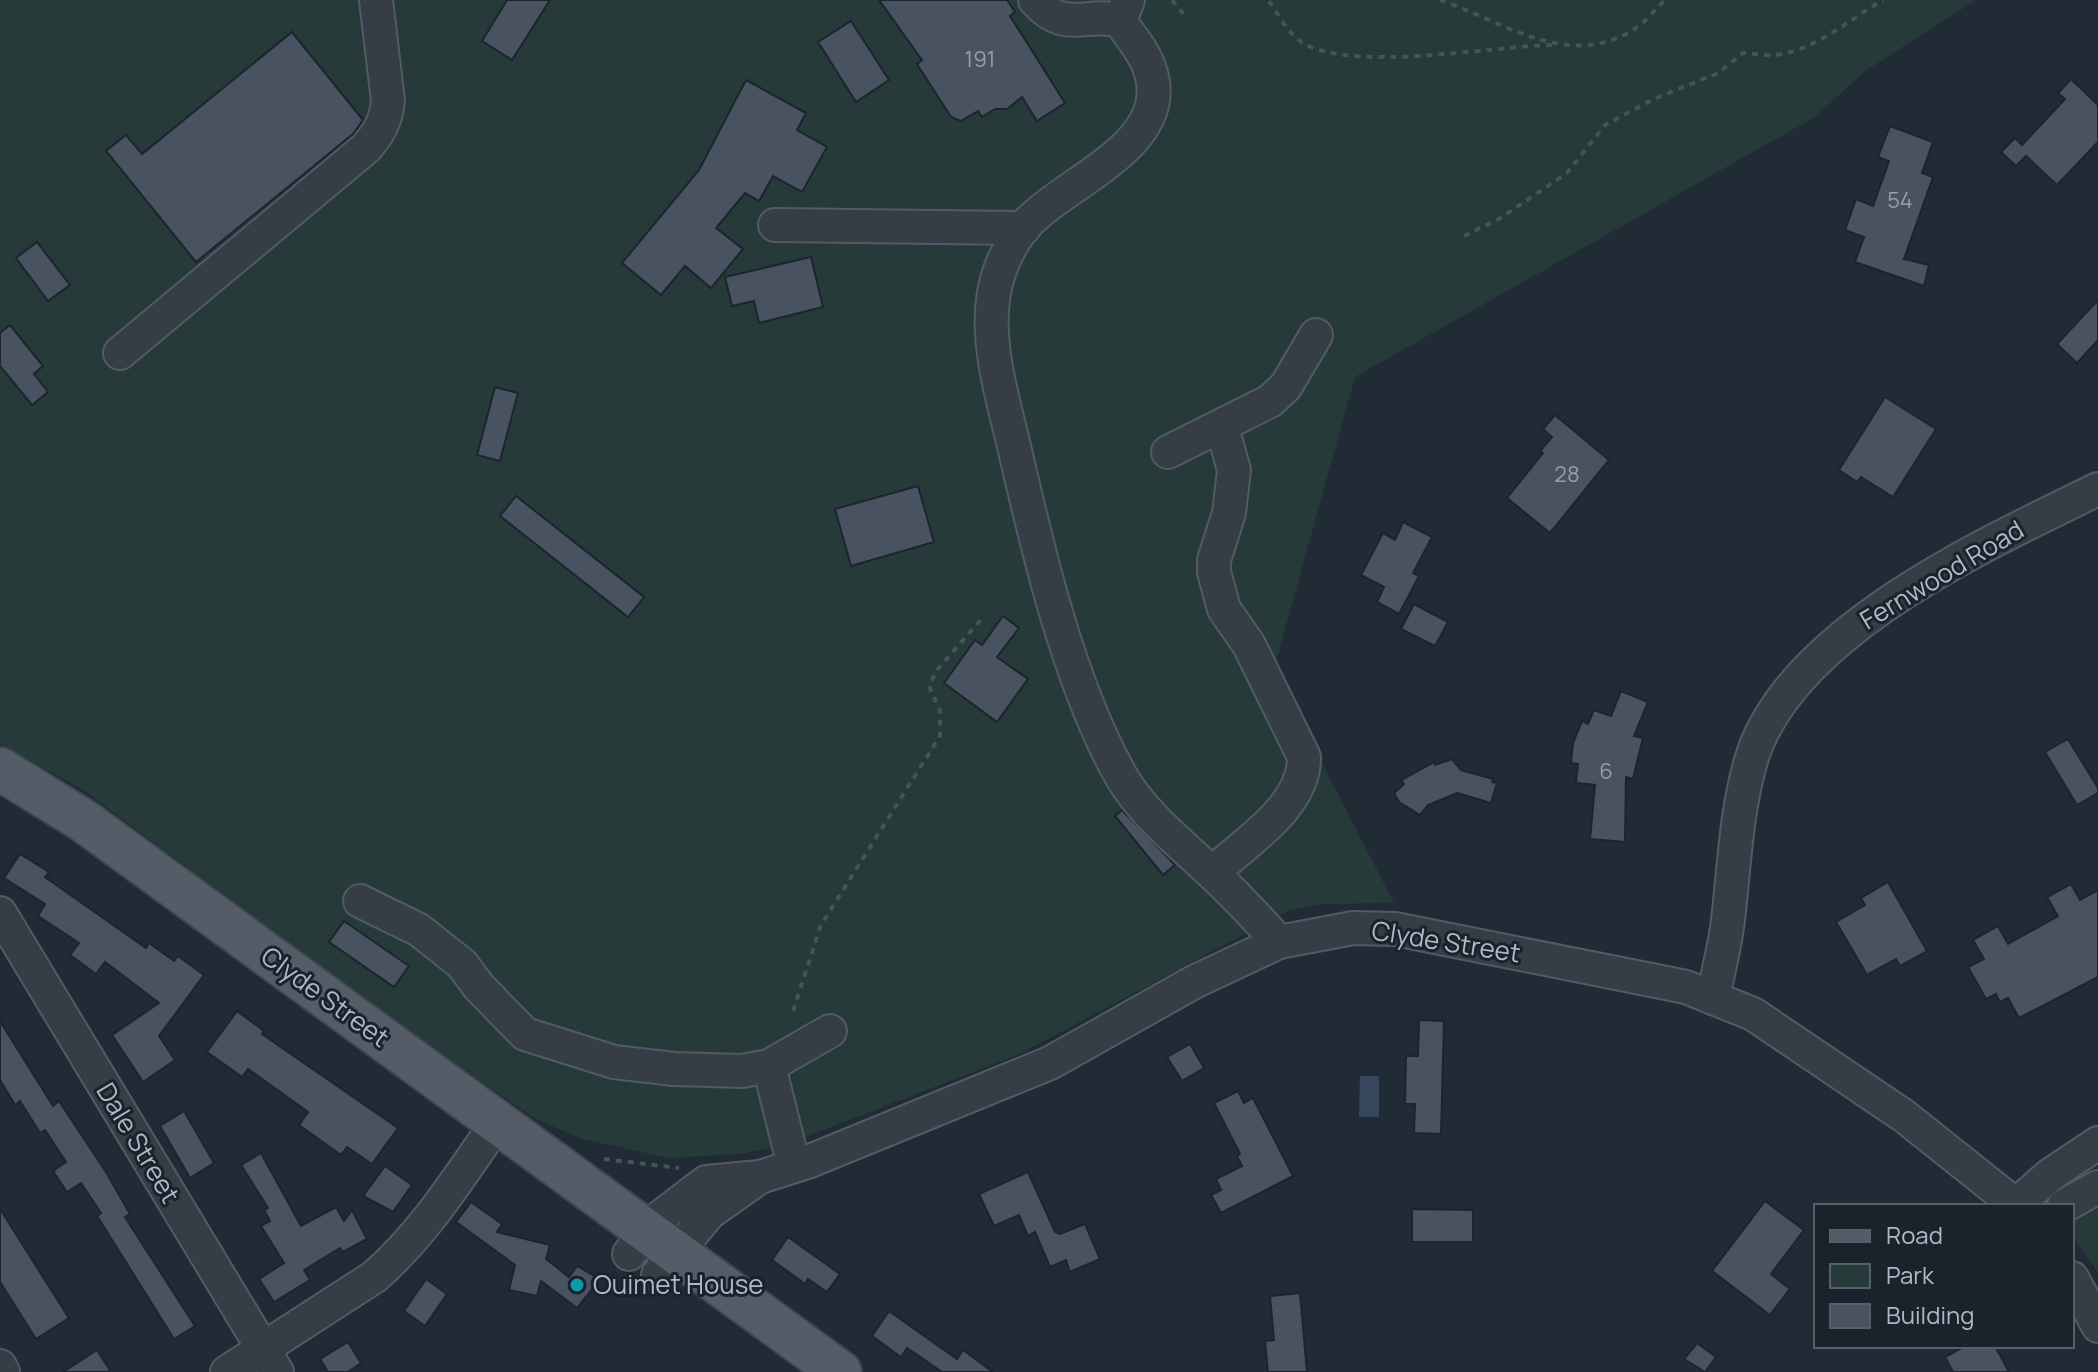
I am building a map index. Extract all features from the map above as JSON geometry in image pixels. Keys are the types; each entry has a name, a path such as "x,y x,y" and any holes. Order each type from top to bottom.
{"main road":[{"name":"Clyde Street","path":"0,769 84,821 489,1134 653,1254"},
{"name":"Clyde Street","path":"0,802 93,862 489,1134"},
{"path":"653,1254 791,1372"},
{"path":"653,1254 840,1372"}],"street":[{"path":"120,353 366,148 379,133 386,118 388,101 376,0"},
{"path":"1035,0 1050,13 1067,21 1124,11 1153,83 1153,100 1143,127 1117,156 1044,208 1024,228 998,279 993,297 992,341 1029,513 1082,688 1121,777 1142,805 1279,942"},
{"path":"775,225 1024,228"},
{"path":"1168,452 1270,401 1286,386 1316,335"},
{"path":"1212,873 1287,802 1304,771 1304,757 1256,659 1224,609 1214,572 1214,560 1229,513 1234,470 1222,427"},
{"name":"Fernwood Road","path":"1713,998 1728,925 1750,763 1769,715 1860,622 1987,544 2098,489"},
{"path":"360,901 419,930 462,964 479,987 525,1034 614,1062 701,1071 769,1066 830,1031"},
{"name":"Dale Street","path":"0,913 270,1361"},
{"name":"Clyde Street","path":"653,1254 760,1177 1050,1063 1194,982 1279,942 1353,928 1395,929 1686,987 1753,1014 1904,1116 2014,1204"},
{"path":"769,1066 794,1166"},
{"path":"227,1372 270,1361 395,1259 489,1134"},
{"path":"2019,1204 2050,1175 2098,1143"},
{"path":"2068,1204 2098,1187"},
{"path":"2074,1282 2098,1326"},
{"path":"0,1366 3,1372"}],"path":[{"path":"1172,0 1186,17"},
{"path":"1440,0 1552,45"},
{"path":"1269,1 1295,37 1334,54 1389,55 1593,43 1621,36 1639,25 1665,0"},
{"path":"1464,236 1499,219 1567,173 1605,125 1625,113 1718,73 1743,53 1773,55 1803,46 1847,25 1883,0"},
{"path":"793,1011 821,925 940,736 940,711 929,686 984,616"},
{"path":"597,1157 686,1169"}],"green space":[{"path":"0,0 1976,0 1865,71 1815,117 1355,377 1274,669 1394,903 1324,904 1290,910 1020,1054 787,1144 740,1154 669,1158 582,1139 534,1118 347,987 85,791 0,744"},
{"path":"2098,1174 2098,1272 2074,1239 2074,1204 2049,1204 2045,1199"}],"water":[{"path":"1360,1076 1379,1076 1379,1117 1359,1117"}],"building":[{"path":"507,0 550,0 512,60 482,41"},
{"path":"879,0 1007,0 1015,12 1010,16 1065,103 1037,121 1022,97 1007,109 995,109 982,117 978,111 961,121 951,117 917,64 922,60"},
{"path":"851,21 889,80 856,102 818,42"},
{"path":"292,32 363,120 353,134 196,262 106,151 126,135 142,154"},
{"path":"2071,79 2098,105 2098,142 2057,185 2026,156 2016,166 2001,152 2015,138 2022,145 2065,99 2058,93"},
{"path":"746,80 806,113 797,130 827,147 802,192 773,176 759,201 745,193 716,228 743,249 711,288 685,266 661,295 622,263 699,170"},
{"path":"1890,126 1933,142 1922,173 1933,177 1904,259 1929,265 1924,286 1855,262 1864,237 1845,230 1856,199 1873,206 1889,161 1878,157"},
{"path":"37,242 70,285 48,301 16,258"},
{"path":"811,257 823,307 759,323 754,301 732,306 725,277"},
{"path":"2098,300 2098,340 2077,363 2057,344"},
{"path":"10,325 43,366 34,374 48,392 32,405 0,366 0,333"},
{"path":"495,387 518,393 500,461 477,455"},
{"path":"1885,397 1936,429 1893,497 1861,477 1857,482 1839,470"},
{"path":"1555,415 1609,460 1550,533 1507,498 1543,453 1540,451 1552,437 1543,429"},
{"path":"918,486 934,542 851,566 835,509"},
{"path":"516,496 644,597 628,617 500,516"},
{"path":"1403,522 1432,537 1413,573 1419,576 1399,614 1377,602 1384,587 1361,575 1383,533 1395,540"},
{"path":"1414,604 1448,622 1435,646 1401,629"},
{"path":"1003,616 1019,628 997,657 1028,679 997,722 944,683 975,640 982,645"},
{"path":"1621,691 1648,702 1634,736 1643,738 1633,779 1626,777 1625,842 1590,839 1595,785 1576,783 1578,764 1571,763 1573,743 1582,721 1588,724 1594,710 1611,716"},
{"path":"2068,739 2098,788 2098,793 2077,805 2045,752"},
{"path":"1452,759 1461,770 1493,779 1492,782 1497,783 1491,803 1457,793 1428,805 1420,815 1399,802 1394,793 1404,784 1401,780 1434,762 1435,765"},
{"path":"1122,810 1175,865 1163,875 1115,816"},
{"path":"20,854 49,872 45,877 146,948 149,943 174,961 178,956 204,975 159,1036 175,1060 143,1082 112,1035 159,1003 105,962 96,974 70,955 79,943 38,916 45,904 4,878"},
{"path":"1888,882 1927,951 1900,966 1896,959 1867,975 1836,922 1865,905 1861,898"},
{"path":"2071,884 2080,900 2098,890 2098,977 2019,1018 2008,998 2000,1002 1996,994 1986,999 1968,967 1984,959 1973,940 1998,926 2008,944 2058,916 2047,897"},
{"path":"344,921 409,966 394,987 329,942"},
{"path":"237,1011 264,1031 262,1034 398,1128 372,1164 347,1147 341,1155 299,1125 308,1112 248,1069 242,1077 207,1052"},
{"path":"1419,1020 1444,1021 1441,1134 1414,1133 1415,1104 1405,1104 1406,1056 1418,1056"},
{"path":"0,1021 53,1106 59,1101 106,1172 130,1214 125,1217 195,1326 174,1339 97,1216 101,1213 81,1183 67,1192 53,1171 66,1162 45,1130 40,1133 20,1101 15,1105 0,1080"},
{"path":"1190,1044 1204,1068 1182,1081 1167,1057"},
{"path":"1238,1091 1244,1103 1253,1098 1293,1176 1221,1213 1211,1195 1221,1190 1216,1179 1242,1166 1237,1156 1240,1154 1214,1103"},
{"path":"184,1111 214,1163 190,1178 160,1126"},
{"path":"261,1153 301,1226 336,1207 344,1221 352,1210 367,1239 343,1252 340,1248 304,1270 310,1280 274,1302 259,1279 284,1263 261,1226 270,1221 264,1210 268,1208 241,1165"},
{"path":"385,1166 412,1185 393,1212 363,1196"},
{"path":"1028,1172 1055,1232 1060,1234 1085,1224 1100,1259 1070,1272 1066,1260 1050,1267 1035,1232 1028,1236 1019,1215 994,1226 979,1194"},
{"path":"1765,1201 1804,1230 1771,1274 1790,1289 1770,1315 1712,1271"},
{"path":"471,1202 502,1224 497,1232 550,1245 546,1259 569,1277 577,1266 600,1279 577,1308 541,1281 537,1296 509,1290 515,1265 456,1222"},
{"path":"0,1209 69,1318 36,1339 0,1282"},
{"path":"1412,1209 1473,1210 1473,1242 1412,1242"},
{"path":"788,1237 840,1274 827,1292 808,1279 805,1284 772,1260"},
{"path":"426,1279 447,1294 425,1326 404,1311"},
{"path":"1300,1293 1307,1372 1268,1372 1265,1341 1274,1340 1270,1296"},
{"path":"889,1311 957,1359 963,1350 993,1372 942,1372 907,1348 901,1357 872,1336"},
{"path":"348,1342 361,1363 348,1372 328,1372 320,1359"},
{"path":"1697,1343 1716,1357 1705,1372 1684,1359"},
{"path":"1961,1348 1996,1348 2009,1372 1953,1372 1945,1357"},
{"path":"97,1350 111,1372 63,1372"}],"place":[{"name":"Ouimet House","path":"577,1285"}]}
